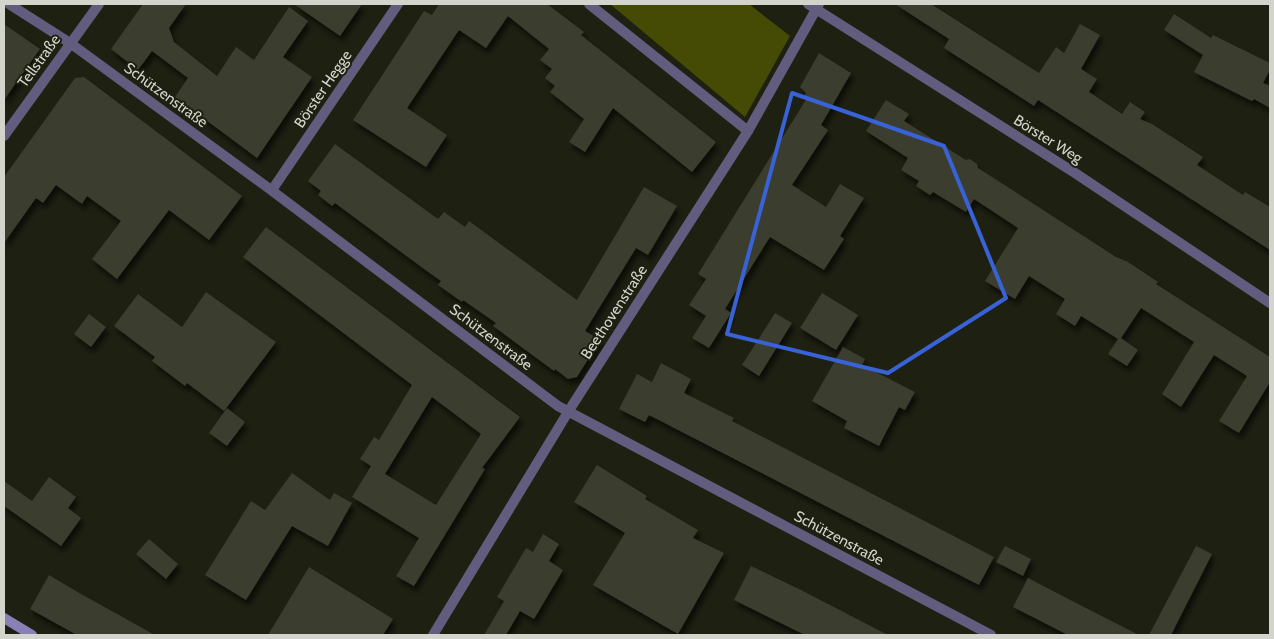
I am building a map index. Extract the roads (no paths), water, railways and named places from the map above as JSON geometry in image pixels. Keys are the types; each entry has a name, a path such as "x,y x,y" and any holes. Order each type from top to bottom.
{"main road":[{"path":"4,618 32,635"}],"street":[{"name":"Schützenstraße","path":"9,4 70,43 272,190 568,412 992,635"},
{"name":"Tellstraße","path":"4,136 98,4"},
{"name":"Börster Hegge","path":"272,190 398,4"},
{"path":"589,4 748,131"},
{"name":"Beethovenstraße","path":"433,635 568,412 748,131 814,6"},
{"name":"Börster Weg","path":"814,6 1075,172 1270,303"}]}
